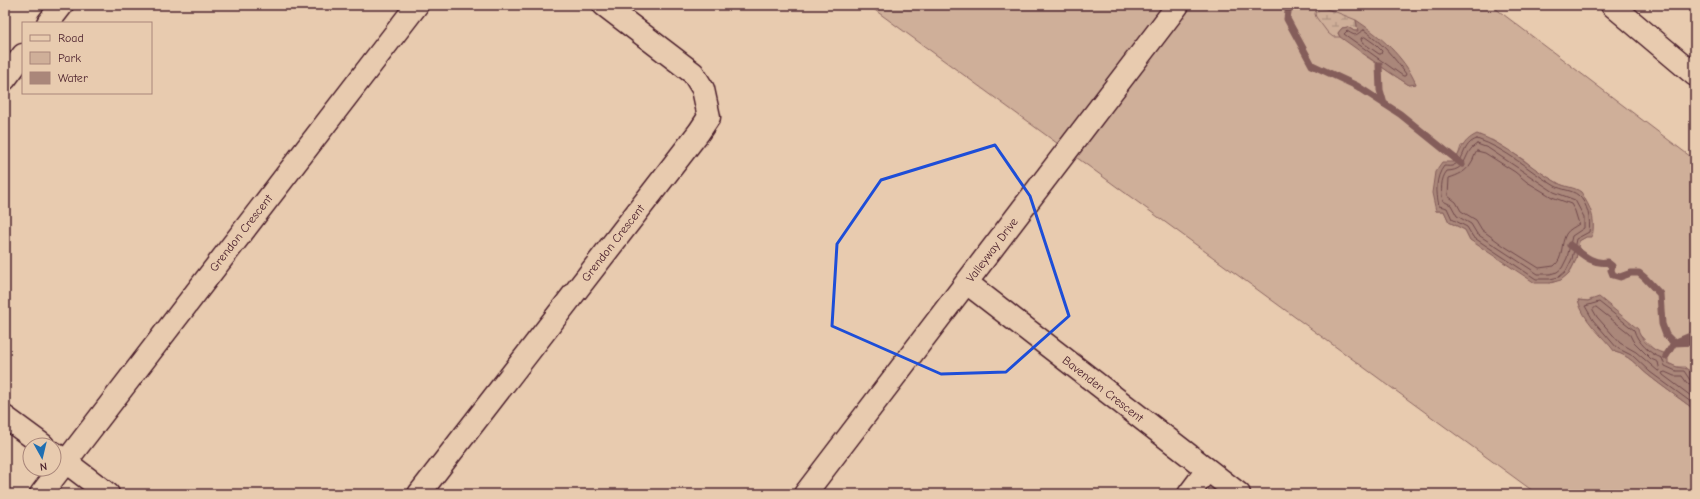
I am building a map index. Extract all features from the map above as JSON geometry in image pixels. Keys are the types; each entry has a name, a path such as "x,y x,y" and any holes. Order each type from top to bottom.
{"street":[{"path":"49,22 62,5"},
{"name":"Grendon Crescent","path":"62,453 417,5"},
{"name":"Grendon Crescent","path":"419,494 694,138 708,117 703,89 693,73 604,5"},
{"name":"Valleyway Drive","path":"805,494 1178,5"},
{"path":"1612,5 1695,74"},
{"path":"5,79 22,56"},
{"name":"Bavenden Crescent","path":"967,283 1239,494"},
{"path":"5,417 32,437"},
{"path":"62,459 108,494"},
{"path":"1189,494 1208,470"},
{"name":"Grendon Crescent","path":"41,494 49,477"}],"highlighted area":[{"path":"995,145 1030,196 1069,316 1006,372 941,374 832,326 837,244 881,180"}],"green space":[{"path":"868,5 1491,5 1695,160 1695,377 1693,377 1685,367 1677,367 1667,363 1664,354 1657,353 1639,334 1592,299 1588,301 1578,300 1615,352 1629,358 1695,410 1695,494 1537,494","holes":["1367,57 1399,58 1416,84 1409,85","1492,140 1559,184 1581,192 1586,237 1579,241 1572,268 1565,277 1550,283 1470,240 1465,230 1449,222 1444,211 1436,211 1453,162 1458,156 1461,146"]},
{"path":"1320,7 1356,20 1358,31 1354,31 1348,27 1342,28 1338,33 1340,37 1333,37 1328,33 1316,17 1316,9"}],"water":[{"path":"1356,20 1374,33 1398,56 1405,64 1416,84 1409,85 1340,37 1338,33 1342,28 1348,27 1354,31 1358,31"},
{"path":"1477,134 1509,150 1547,177 1581,192 1590,208 1593,218 1592,237 1586,237 1579,241 1576,260 1569,273 1561,280 1550,283 1535,283 1470,240 1465,230 1449,222 1444,211 1436,211 1432,193 1435,172 1442,162 1453,162 1467,140"},
{"path":"1599,297 1638,329 1641,337 1652,348 1664,353 1668,359 1668,363 1677,367 1685,368 1695,377 1695,410 1629,358 1615,352 1588,321 1580,308 1578,300 1588,301"}],"waterway":[{"path":"1289,5 1287,19 1312,65 1357,86 1400,114 1462,164"},
{"path":"1379,65 1380,90 1384,104"},
{"path":"1570,245 1583,255 1596,262 1607,262 1612,266 1611,270 1613,275 1620,277 1631,273 1639,273 1660,294 1662,324 1666,335 1674,343 1695,342"},
{"path":"1666,356 1674,343 1695,334"}]}
